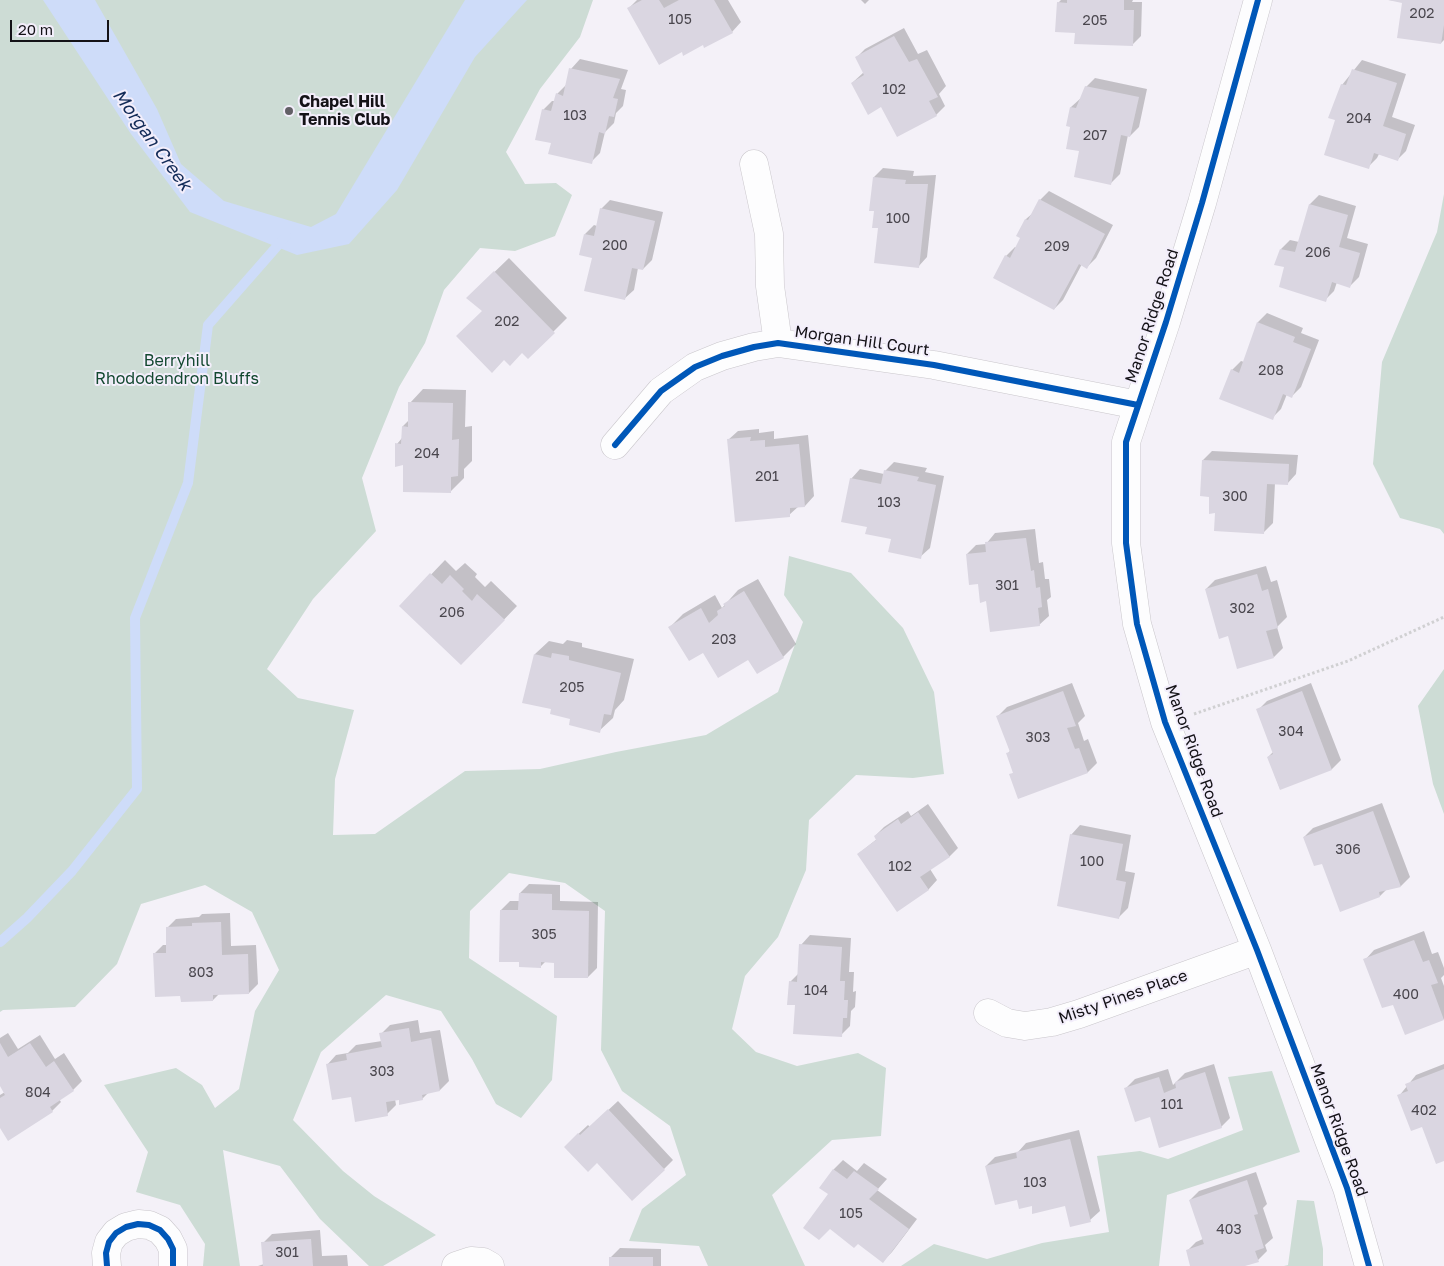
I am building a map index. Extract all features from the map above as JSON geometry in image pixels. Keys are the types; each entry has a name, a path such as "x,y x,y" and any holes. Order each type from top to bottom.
{"street":[{"name":"Manor Ridge Road","path":"1258,0 1202,203 1166,322 1126,442 1126,543 1138,624 1165,722 1257,950 1347,1188 1369,1266"},
{"path":"754,164 769,234 770,286 778,343"},
{"name":"Morgan Hill Court","path":"615,445 661,391 695,367 746,349 778,343 934,365 1138,405"},
{"name":"Misty Pines Place","path":"988,1013 1007,1023 1025,1026 1052,1022 1257,950"},
{"path":"107,1266 106,1253 109,1242 116,1233 126,1227 138,1224 160,1230 168,1239 173,1249 173,1266"},
{"path":"456,1266 471,1261 483,1262 490,1266"}],"path":[{"path":"1165,722 1191,715 1348,661 1444,617"}],"green space":[{"name":"Berryhill Rhododendron Bluffs","path":"0,0 593,0 580,37 540,89 506,152 525,184 556,183 572,195 555,236 515,251 480,248 444,290 425,343 399,387 362,478 376,531 313,599 267,669 298,698 354,710 335,779 333,835 375,834 465,771 540,769 706,735 778,692 803,622 784,595 789,556 851,573 903,628 934,692 944,774 913,778 856,775 809,820 806,870 778,937 745,976 732,1029 756,1052 797,1066 858,1053 886,1068 881,1136 832,1140 772,1195 805,1266 708,1266 699,1246 629,1241 642,1209 686,1175 670,1126 622,1091 601,1050 605,911 565,883 509,873 470,911 469,958 557,1016 552,1080 521,1118 496,1104 472,1059 441,1011 386,995 321,1052 293,1120 343,1171 374,1196 436,1235 383,1266 369,1266 320,1219 280,1166 223,1150 240,1266 203,1266 205,1244 180,1205 136,1192 148,1152 104,1085 176,1068 202,1085 215,1108 239,1089 255,1011 279,970 252,912 205,885 141,904 117,964 75,1007 3,1010 0,1012"},
{"path":"1444,194 1444,534 1440,529 1400,518 1373,464 1382,362 1437,232"},
{"path":"1444,669 1444,814 1433,784 1418,706"},
{"path":"1272,1071 1300,1152 1167,1195 1159,1266 901,1266 934,1244 987,1259 1042,1243 1109,1232 1097,1156 1140,1151 1168,1159 1243,1130 1228,1077"},
{"path":"1297,1200 1314,1201 1323,1249 1323,1266 1284,1266 1288,1265"}],"water":[{"name":"Morgan Creek","path":"43,0 95,0 157,109 181,164 224,201 311,227 336,214 465,0 527,0 475,57 397,190 349,244 297,255 190,212 131,134"}],"building":[{"path":"642,0 659,0 664,8 679,0 714,0 733,33 704,48 703,45 683,56 682,52 659,65 627,8"},
{"path":"1067,0 1124,0 1124,10 1134,10 1133,46 1074,44 1075,33 1055,32 1057,2 1067,3"},
{"path":"1388,0 1444,0 1444,25 1441,44 1397,38 1402,3"},
{"path":"894,36 909,62 917,59 938,97 929,101 937,116 897,137 881,107 868,115 851,83 864,75 855,57"},
{"path":"569,68 620,79 613,98 618,99 614,117 609,116 605,134 599,132 592,164 548,154 551,143 535,140 542,109 551,111 556,93 563,96"},
{"path":"1352,69 1397,83 1383,126 1406,134 1398,161 1374,153 1369,169 1324,155 1335,120 1328,118 1341,84 1346,85"},
{"path":"1085,86 1139,97 1130,137 1121,135 1111,185 1074,177 1079,151 1066,149 1070,127 1066,126 1070,107 1076,108"},
{"path":"873,177 906,180 905,184 928,184 919,268 874,263 878,228 872,228 874,211 869,211"},
{"path":"1039,199 1105,234 1087,269 1079,264 1054,310 993,278 1005,255 1010,258 1020,238 1016,236 1025,219 1028,220"},
{"path":"1309,204 1348,215 1339,247 1360,253 1350,288 1332,282 1326,302 1279,287 1284,267 1274,265 1280,249 1295,252"},
{"path":"600,208 655,221 643,270 632,268 625,300 584,291 592,258 579,255 584,234 594,236"},
{"path":"494,271 555,333 528,359 522,353 510,366 504,360 492,373 456,336 482,311 466,298"},
{"path":"1257,322 1295,337 1293,342 1311,349 1292,398 1283,394 1273,420 1219,399 1231,369 1239,373"},
{"path":"408,402 453,403 452,440 459,439 458,476 451,477 451,493 403,492 403,465 395,467 395,443 401,444 402,426 408,427"},
{"path":"751,437 750,441 765,440 765,447 799,444 805,507 790,508 790,517 735,522 727,439"},
{"path":"1202,460 1289,464 1288,485 1267,484 1264,534 1214,531 1215,513 1209,514 1209,497 1200,496"},
{"path":"884,470 919,477 917,481 936,485 921,559 888,552 891,539 865,534 867,527 841,522 850,478 881,484"},
{"path":"1026,538 1031,571 1034,570 1036,588 1040,587 1042,607 1038,608 1040,626 990,632 986,601 980,603 978,584 969,585 966,554 986,552 985,542"},
{"path":"430,573 442,584 450,575 464,589 462,591 472,601 477,594 505,620 461,665 399,606"},
{"path":"1257,574 1262,591 1268,589 1278,628 1266,631 1274,658 1237,669 1228,636 1219,639 1205,589"},
{"path":"744,591 784,658 757,674 748,660 718,678 703,653 689,661 668,627 701,608 709,623 718,615 717,611 725,606 723,604"},
{"path":"552,653 569,656 569,660 621,673 611,715 604,714 600,733 569,725 570,719 550,714 551,709 522,703 534,654 551,658"},
{"path":"1063,691 1076,726 1067,728 1075,749 1079,748 1088,773 1018,799 1009,774 1013,773 1006,753 1010,752 996,716"},
{"path":"1302,691 1332,770 1280,790 1267,757 1273,754 1256,709"},
{"path":"1373,811 1401,887 1379,892 1380,897 1340,912 1322,864 1314,866 1303,837"},
{"path":"918,812 950,857 920,877 929,890 897,912 857,854 876,840 874,836 898,819 901,824"},
{"path":"1070,834 1123,844 1116,880 1126,882 1119,919 1057,906"},
{"path":"519,893 552,894 552,910 589,911 588,978 554,978 554,963 541,962 541,968 519,967 519,962 499,962 500,910 518,910"},
{"path":"221,922 222,955 248,954 249,994 213,995 213,1001 181,1002 180,996 155,997 153,953 166,953 166,927 192,926 192,923"},
{"path":"1414,940 1423,962 1429,960 1438,983 1431,985 1444,1020 1405,1035 1393,1005 1382,1008 1363,959"},
{"path":"799,944 842,947 840,981 845,981 844,1000 848,1000 847,1018 843,1018 842,1037 793,1034 795,1005 787,1005 789,981 797,982"},
{"path":"409,1028 411,1042 431,1038 440,1091 422,1095 423,1100 399,1105 399,1100 386,1102 388,1116 355,1122 351,1097 332,1100 326,1064 347,1060 346,1054 382,1047 379,1033"},
{"path":"0,1043 8,1057 30,1043 46,1067 54,1061 74,1091 50,1107 53,1112 8,1141 0,1128 0,1098 5,1095 0,1086"},
{"path":"1444,1069 1444,1161 1436,1164 1422,1127 1411,1131 1397,1095 1408,1091 1405,1084"},
{"path":"1205,1072 1222,1128 1159,1148 1150,1117 1135,1122 1124,1088 1159,1077 1164,1093 1176,1088 1175,1082"},
{"path":"608,1109 665,1170 632,1201 597,1163 588,1172 564,1147"},
{"path":"1070,1139 1091,1222 1070,1227 1065,1206 1032,1214 1032,1206 1019,1209 1017,1200 995,1205 985,1166 1017,1158 1016,1152"},
{"path":"833,1169 847,1179 854,1171 879,1189 869,1199 909,1229 883,1263 858,1244 854,1248 830,1229 819,1240 803,1228 828,1194 819,1188"},
{"path":"1247,1180 1258,1214 1254,1215 1264,1248 1255,1251 1259,1262 1245,1266 1190,1266 1186,1250 1204,1244 1189,1200"},
{"path":"311,1239 313,1266 263,1266 261,1242"},
{"path":"609,1257 653,1257 653,1266 609,1266"}],"waterway":[{"path":"0,942 27,918 72,871 137,789 135,618 188,483 208,325 286,236"}],"cycle path":[{"path":"1258,0 1202,203 1166,322 1126,442 1126,543 1137,624 1165,722 1257,950 1347,1188 1369,1266"},
{"path":"615,445 661,391 695,367 722,356 754,347 778,343 934,365 1138,405"},
{"path":"107,1266 106,1253 109,1242 116,1233 126,1227 138,1224 149,1225 160,1230 168,1239 173,1249 173,1266"}],"place":[{"name":"Chapel Hill Tennis Club","path":"289,111"}]}
